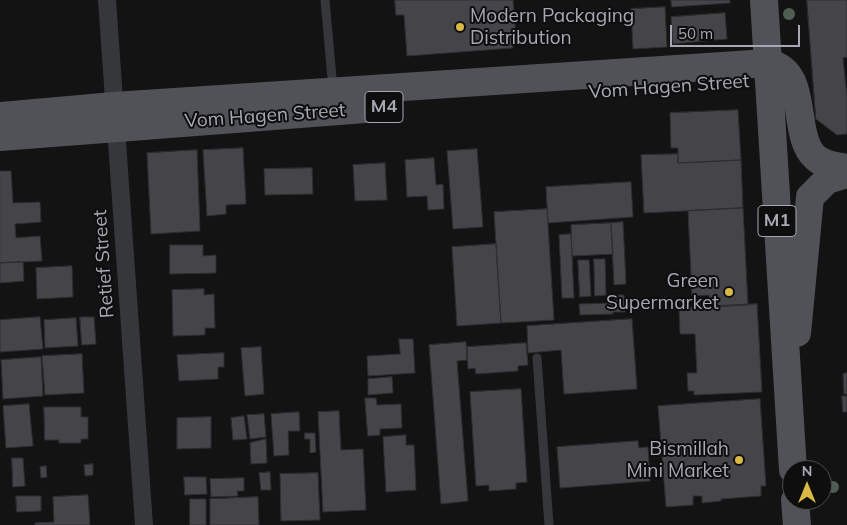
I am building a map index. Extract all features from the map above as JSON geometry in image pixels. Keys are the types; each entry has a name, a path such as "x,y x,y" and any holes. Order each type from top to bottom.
{"main road":[{"name":"M1","path":"764,0 792,460"},
{"path":"768,71 780,67 790,79 796,94 806,142 810,152 823,163 847,168"},
{"name":"Vom Hagen Street","path":"0,116 115,117 768,71"},
{"name":"Vom Hagen Street","path":"0,137 115,117 333,92 768,71"},
{"path":"786,362 795,342 800,319 810,197 827,180 847,174"},
{"path":"796,510 797,525"}],"street":[{"name":"Retief Street","path":"107,0 144,525"}],"lane":[{"path":"325,0 333,92"},
{"path":"537,358 549,525"}],"building":[{"name":"Modern Packaging Distribution","path":"395,0 513,0 516,38 512,38 513,48 407,56 404,15 396,15"},
{"path":"671,0 730,0 730,3 672,7"},
{"path":"807,0 847,0 847,57 843,58 847,97 847,134 837,135 816,119"},
{"path":"665,7 667,47 633,49 631,9"},
{"path":"725,13 727,39 673,44 671,17"},
{"path":"738,110 741,160 678,163 678,148 671,148 670,113"},
{"path":"243,148 246,204 226,205 226,214 207,216 203,150"},
{"path":"477,149 483,227 453,229 447,151"},
{"path":"197,150 200,231 151,234 147,153"},
{"path":"678,154 678,163 741,160 743,208 644,213 641,155"},
{"path":"434,158 436,185 443,184 444,209 428,210 427,196 407,197 405,160"},
{"path":"385,163 387,200 355,201 353,165"},
{"path":"312,168 313,194 265,195 264,169"},
{"path":"0,171 11,171 13,203 40,202 41,222 15,224 16,238 40,236 42,261 0,263"},
{"path":"631,182 633,217 548,223 546,187"},
{"path":"743,208 748,305 710,307 709,295 692,296 688,211"},
{"path":"547,209 554,320 501,323 494,212"},
{"path":"623,222 626,284 614,285 611,223"},
{"path":"611,223 613,254 572,256 571,225"},
{"path":"571,234 574,298 562,298 559,235"},
{"path":"496,244 501,323 457,326 452,247"},
{"path":"170,245 203,245 203,256 216,255 216,273 170,274"},
{"path":"594,259 605,259 606,295 595,296"},
{"path":"578,260 589,260 591,296 580,297"},
{"path":"23,262 24,281 0,283 0,263"},
{"path":"72,266 73,297 37,299 36,268"},
{"path":"204,289 204,295 214,294 215,328 205,328 205,335 173,336 172,290"},
{"path":"614,295 624,295 625,312 580,315 579,304 614,303"},
{"path":"757,304 762,392 694,395 694,391 688,391 687,373 697,373 695,334 680,334 679,308"},
{"path":"40,317 43,349 0,352 0,320"},
{"path":"80,317 94,317 96,344 82,345"},
{"path":"76,318 78,346 45,348 44,320"},
{"path":"632,319 637,389 564,394 561,350 528,353 527,326"},
{"path":"399,339 413,339 415,373 368,376 367,356 400,354"},
{"path":"466,342 467,360 457,361 468,501 441,504 429,345"},
{"path":"526,343 528,365 518,366 518,371 476,374 475,368 468,369 467,347"},
{"path":"261,347 264,394 245,396 241,348"},
{"path":"224,353 224,367 218,367 218,379 179,381 177,355"},
{"path":"82,354 84,393 45,395 42,356"},
{"path":"41,357 43,396 3,399 1,360"},
{"path":"847,373 847,394 844,394 843,374"},
{"path":"392,377 393,393 368,395 368,379"},
{"path":"521,389 527,482 516,483 516,489 489,491 489,485 476,486 470,392"},
{"path":"842,396 847,396 847,412 843,412"},
{"path":"365,398 376,398 377,405 401,404 402,428 380,429 380,435 368,436"},
{"path":"760,399 766,486 761,486 761,496 721,499 721,501 702,503 702,496 693,496 693,505 666,507 658,406"},
{"path":"29,404 33,446 6,448 3,406"},
{"path":"44,407 81,407 81,417 88,417 88,439 81,439 81,443 59,443 59,440 45,440"},
{"path":"339,411 341,450 363,449 366,510 323,512 318,412"},
{"path":"299,412 300,431 288,431 289,455 274,456 271,414"},
{"path":"264,414 266,437 250,439 247,415"},
{"path":"244,416 247,439 233,440 231,418"},
{"path":"211,417 211,448 177,449 177,418"},
{"path":"305,433 315,433 316,452 310,453 310,439 305,439"},
{"path":"406,435 406,445 414,445 416,490 386,492 383,437"},
{"path":"266,439 267,463 251,464 250,443"},
{"path":"638,441 639,448 648,447 650,481 560,488 557,447"},
{"path":"12,458 23,458 25,486 13,487"},
{"path":"93,464 93,475 85,476 84,465"},
{"path":"46,466 47,477 41,478 40,467"},
{"path":"270,472 271,490 261,490 259,473"},
{"path":"318,473 320,520 281,521 280,474"},
{"path":"184,477 206,477 207,494 185,495"},
{"path":"244,478 244,491 237,491 238,496 211,497 210,479"},
{"path":"88,495 90,525 35,525 35,523 54,522 53,497"},
{"path":"16,496 41,496 41,511 17,512"},
{"path":"258,497 259,525 210,525 210,499"},
{"path":"190,499 206,499 206,525 190,525"}],"place":[{"name":"Modern Packaging Distribution","path":"460,27"},
{"name":"Green Supermarket","path":"729,292"},
{"name":"Bismillah Mini Market","path":"739,460"}]}
